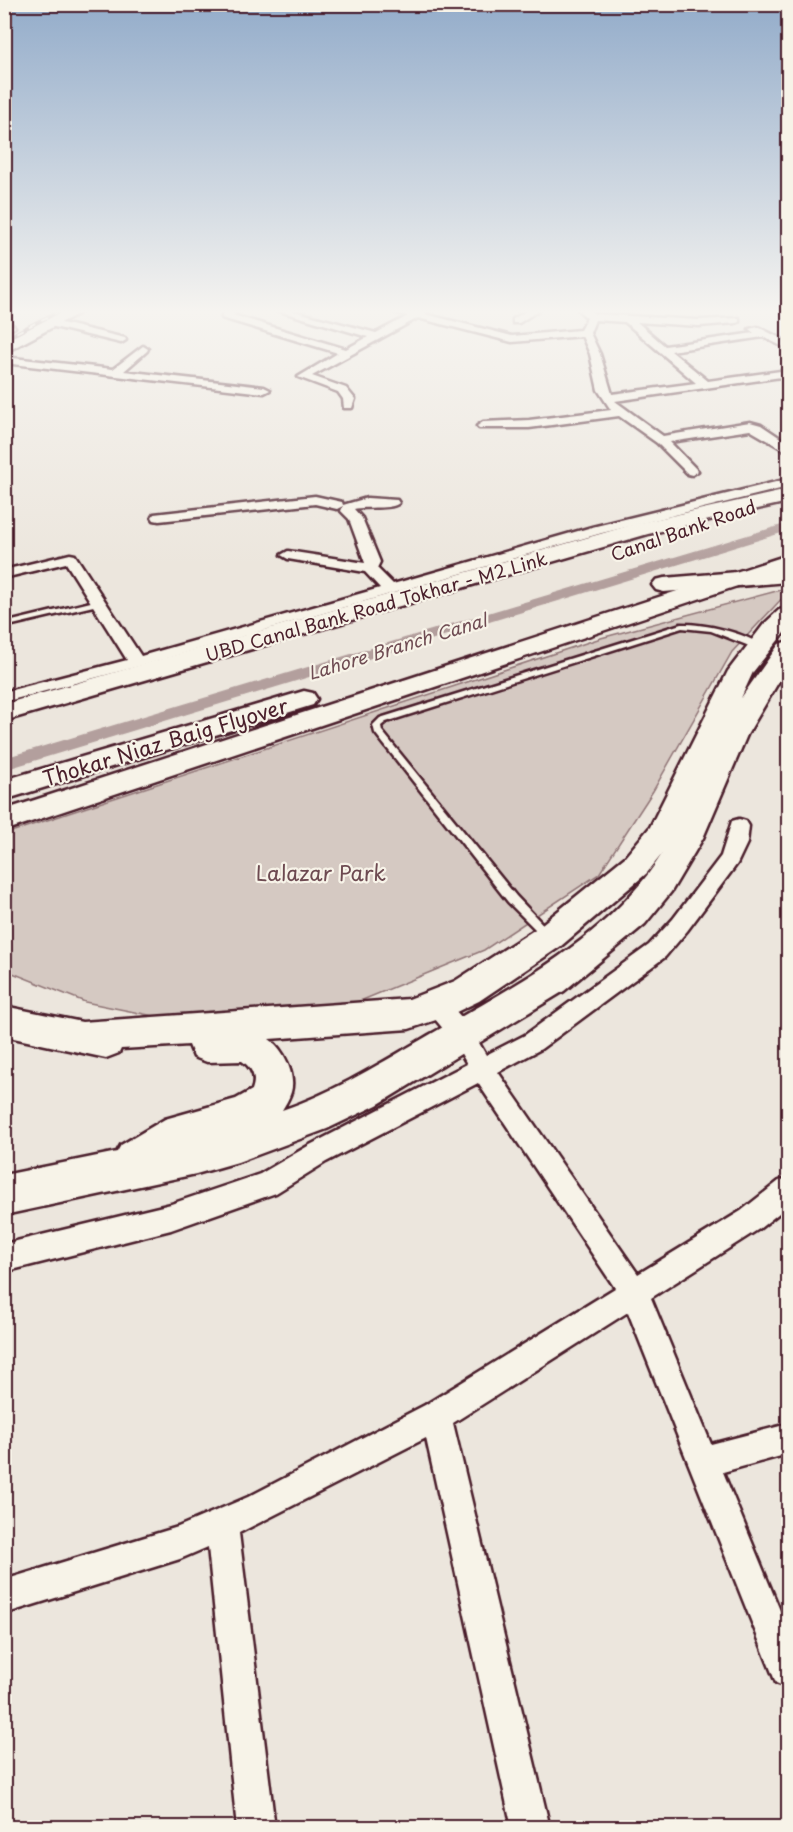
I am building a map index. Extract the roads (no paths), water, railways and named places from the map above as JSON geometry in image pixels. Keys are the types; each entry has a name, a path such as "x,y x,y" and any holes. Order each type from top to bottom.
{"main road":[{"name":"Canal Bank Road","path":"4,734 662,541 748,507 789,496"},
{"name":"UBD Canal Bank Road Tokhar - M2 Link","path":"4,713 643,529 748,507"},
{"path":"664,585 789,547"},
{"path":"4,821 789,561"},
{"path":"664,585 789,576"},
{"name":"Thokar Niaz Baig Flyover","path":"4,790 664,585"},
{"path":"4,1195 196,1155 238,1144 313,1118 363,1094 552,981 633,915 660,884 688,838 733,735 759,690 789,615"},
{"path":"85,1036 409,1014 435,1006 468,991 549,936 636,865 662,833 741,671 774,648"},
{"path":"4,1021 33,1029 85,1036 144,1052 241,1045 262,1055 270,1066 274,1081 272,1093 264,1106 248,1113 180,1132 113,1171"}],"street":[{"path":"346,395 349,399 348,406"},
{"path":"629,395 609,398 612,406 625,412 661,440 692,471"},
{"path":"483,426 529,424 625,412"},
{"path":"661,440 750,426 757,427 789,448"},
{"path":"4,697 137,662 597,530 789,483"},
{"path":"159,517 315,500 345,507 367,502 392,503"},
{"path":"345,507 355,518 373,561 370,568"},
{"path":"288,555 370,568 390,590"},
{"path":"4,574 70,558 137,662"},
{"path":"4,1258 171,1217 267,1184 318,1154 533,1042 657,951 680,925 730,859 737,843 739,825"},
{"path":"435,1006 463,1036 482,1069 634,1292 789,1671"},
{"path":"4,1597 180,1543 222,1525 436,1416 750,1220 789,1190"},
{"path":"436,1416 531,1827"},
{"path":"704,1462 789,1439"},
{"path":"222,1525 256,1827"}],"lane":[{"path":"4,625 99,602"},
{"path":"549,936 512,899 378,731 376,725 383,720 681,626 716,629 774,648"}],"waterway":[{"name":"Lahore Branch Canal","path":"4,764 788,527"}],"park label":[{"name":"Lalazar Park","path":"321,872"}]}
